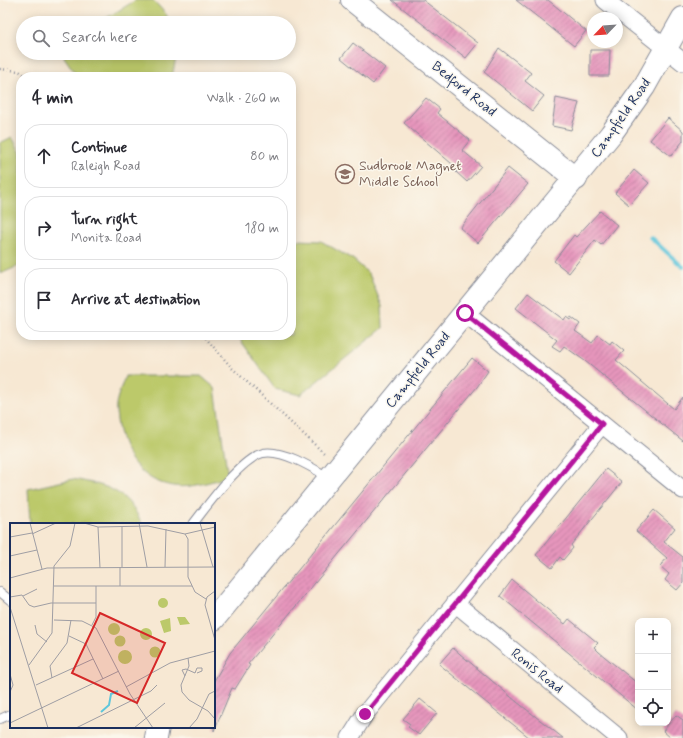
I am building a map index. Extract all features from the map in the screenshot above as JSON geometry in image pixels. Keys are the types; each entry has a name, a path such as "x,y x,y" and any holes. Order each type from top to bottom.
{"street":[{"name":"Bedford Road","path":"352,0 576,179"},
{"path":"605,0 683,62"},
{"name":"Campfield Road","path":"215,618 576,179 629,109 683,18"},
{"path":"465,313 683,490"},
{"path":"350,738 365,714 602,424"},
{"name":"Ronis Road","path":"455,603 619,738"},
{"path":"156,738 158,728"}],"lane":[{"path":"194,523 244,464 264,453 282,455 334,472"},
{"path":"0,592 10,601"},
{"path":"0,719 10,714"}],"path":[{"path":"0,69 20,72"},
{"path":"207,340 232,368 334,472"}],"green space":[{"path":"136,0 153,0 167,16 110,16"},
{"path":"66,60 176,60 173,72 74,72"},
{"path":"12,137 16,144 16,267 0,274 0,143"},
{"path":"296,241 321,241 354,260 369,274 382,306 383,328 300,395 275,389 241,340 296,340"},
{"path":"125,376 201,376 215,388 228,477 201,484 181,487 162,483 142,472 134,464 128,454 119,432 116,409 118,395"},
{"path":"73,479 96,484 115,491 122,496 136,512 142,523 30,523 28,489"}],"building":[{"path":"392,0 423,0 478,43 466,58"},
{"path":"516,0 548,0 586,31 574,46"},
{"path":"353,43 385,68 373,84 341,58"},
{"path":"499,48 531,73 525,81 544,96 532,111 484,72"},
{"path":"590,50 610,50 609,76 590,76"},
{"path":"426,98 440,109 437,113 470,140 462,150 481,166 467,182 456,172 458,169 404,123"},
{"path":"556,98 579,103 571,130 552,126"},
{"path":"668,118 683,131 683,141 671,156 650,140"},
{"path":"508,168 528,184 478,243 460,228"},
{"path":"634,170 649,183 629,205 615,193"},
{"path":"600,211 617,225 601,245 595,240 569,273 554,261 574,235 576,237"},
{"path":"528,293 564,320 566,317 570,320 571,317 580,324 575,331 592,343 598,335 610,344 612,341 624,351 616,360 674,409 683,397 683,441 585,361 564,346 560,351 552,346 557,340 516,308"},
{"path":"472,358 488,371 477,387 248,664 250,665 235,689 232,688 214,731 215,679 230,653"},
{"path":"606,469 622,482 571,545 573,548 563,560 560,557 552,568 536,555"},
{"path":"654,510 675,528 664,542 683,557 683,583 677,590 665,580 669,574 660,566 667,558 636,531"},
{"path":"512,580 565,624 569,619 598,643 594,647 599,652 635,682 635,708 500,596"},
{"path":"453,648 517,702 563,738 530,738 439,664"},
{"path":"420,699 437,713 419,735 408,727 410,724 403,719"},
{"path":"676,715 683,720 683,738 671,738 663,731 667,726 671,726 671,721"}],"waterway":[{"path":"650,237 683,267"}],"place":[{"name":"Sudbrook Magnet Middle School","path":"345,174"}],"route":[{"path":"365,714 602,424 465,313"}]}
